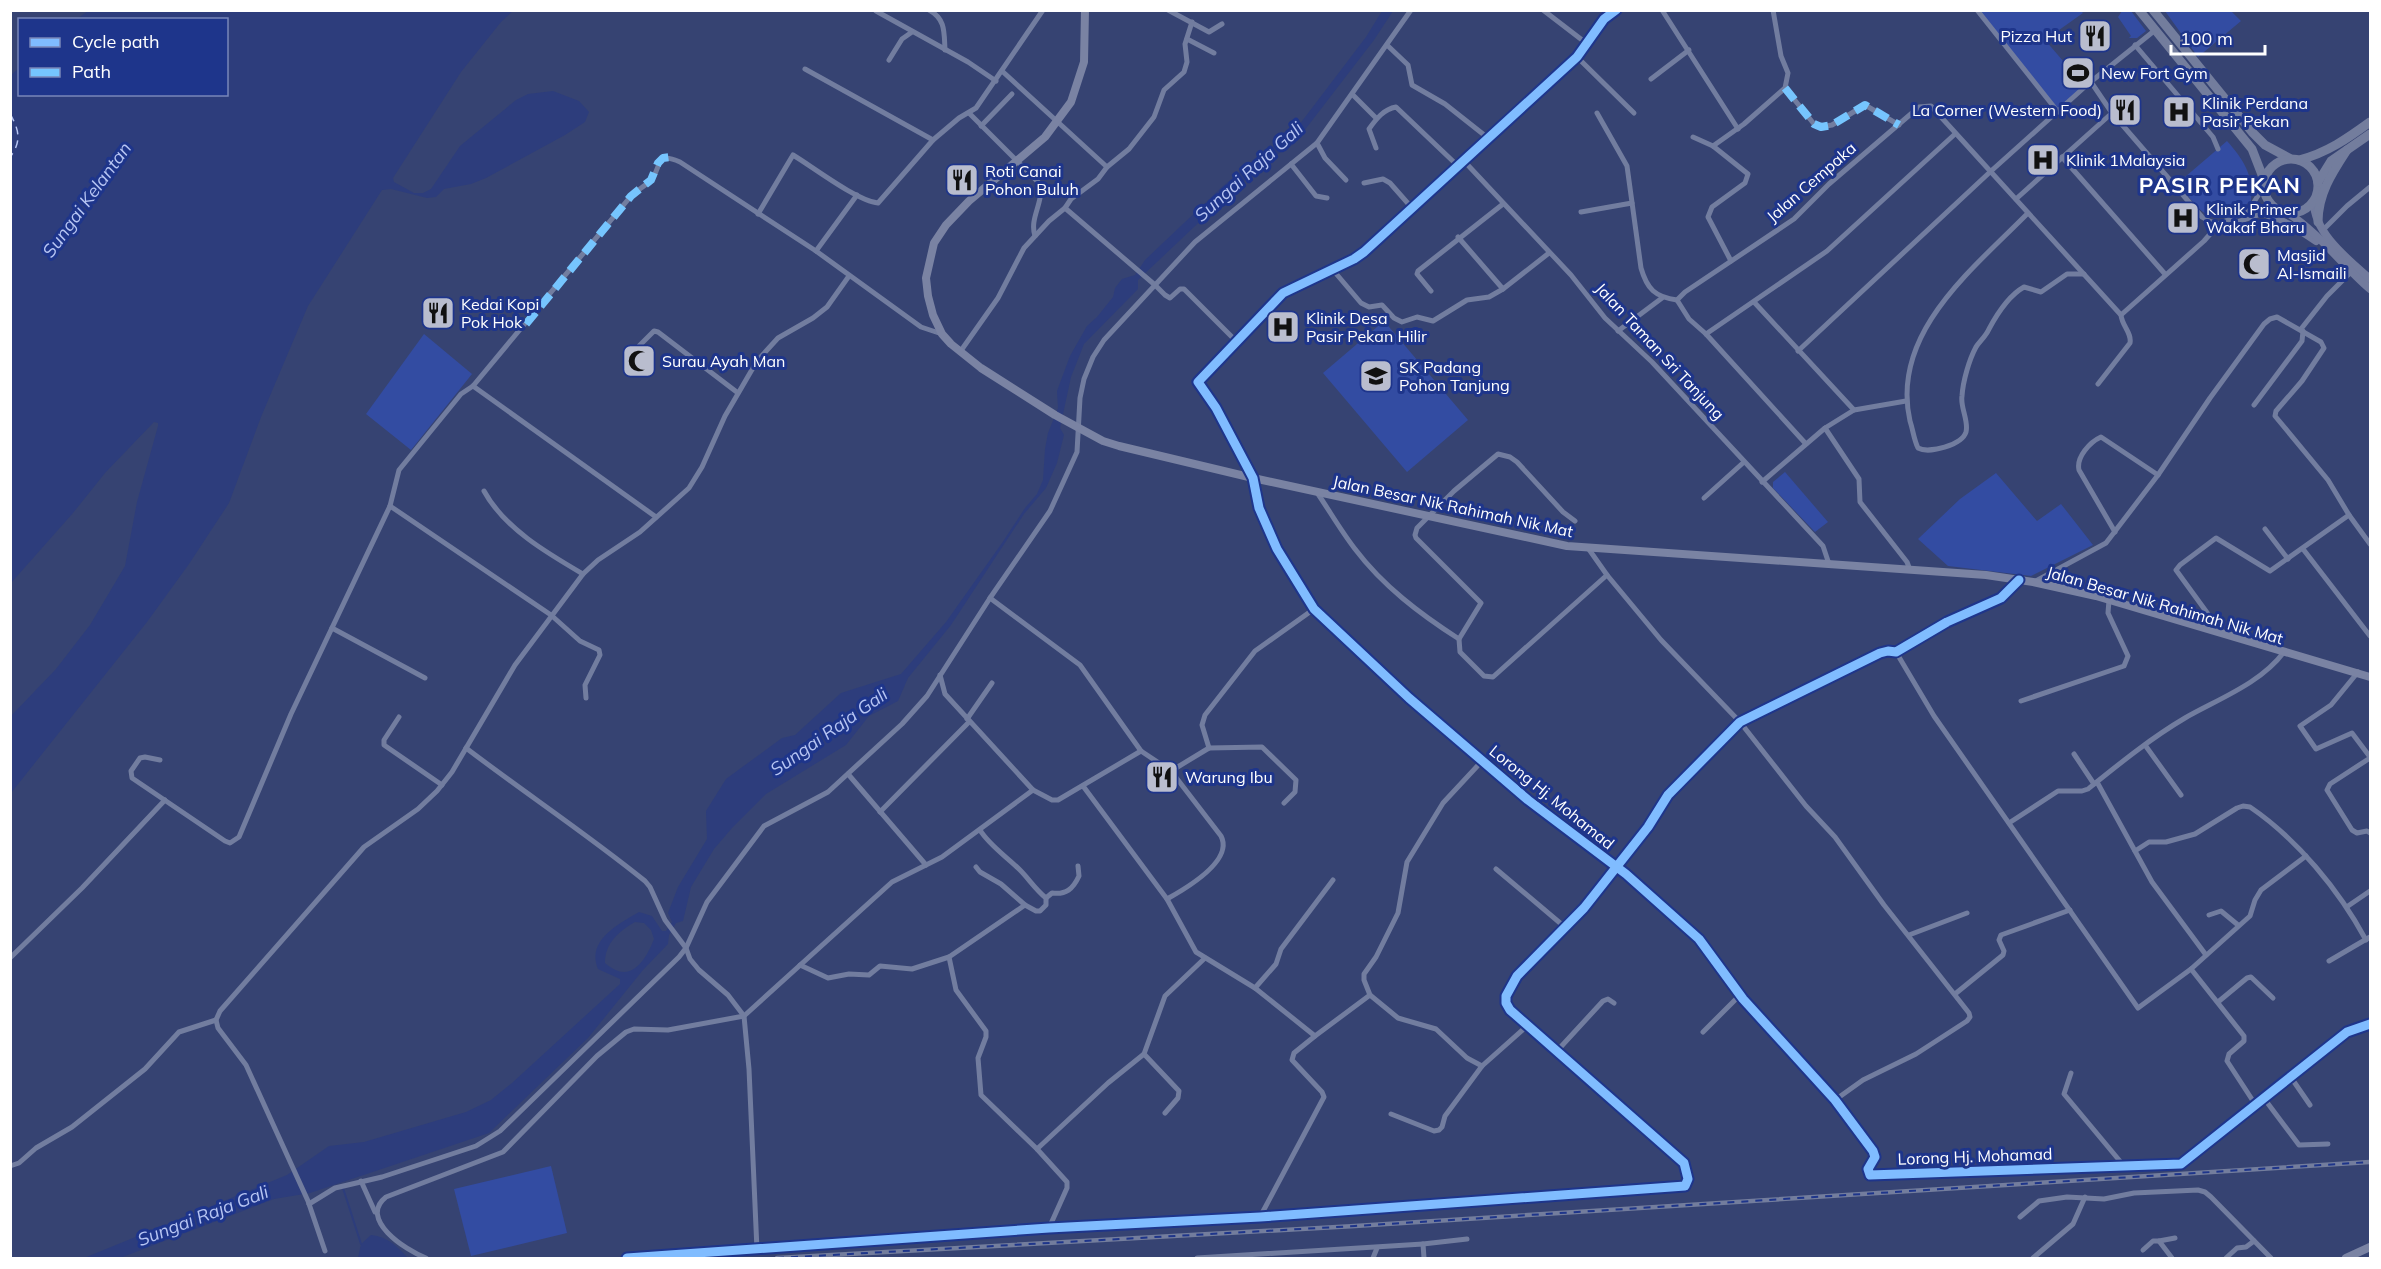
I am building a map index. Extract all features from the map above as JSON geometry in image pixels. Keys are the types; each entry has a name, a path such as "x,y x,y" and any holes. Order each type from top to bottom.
{"highway":[{"path":"2139,10 2252,149 2270,203 2284,212 2303,211 2314,201 2318,182 2331,161 2370,134"},
{"path":"2153,10 2252,132 2265,145 2312,168 2318,182"},
{"path":"2264,183 2273,165 2317,156 2370,122"},
{"path":"2320,226 2320,204 2328,178 2347,150"}],"main road":[{"path":"2314,201 2313,210 2320,226 2334,244 2369,276"},
{"path":"2262,212 2306,233 2341,262"},
{"path":"2284,212 2310,228 2370,290"}],"street":[{"path":"929,10 943,24 945,50"},
{"path":"758,213 793,155 857,195 873,203 879,203 933,140 959,117 976,108 1043,10"},
{"name":"Jalan Besar Nik Rahimah Nik Mat","path":"1085,10 1084,62 1075,93 1058,122 1018,161 957,211 934,243 926,278 928,296 942,334 960,352 1058,418 1119,446 1253,478 1548,542 1588,548 1910,570 2033,582 2109,600 2212,629 2370,677"},
{"path":"1168,10 1209,32 1222,24"},
{"path":"308,1203 335,1188 382,1177 476,1146 500,1131 686,948 706,904 764,826 827,793 902,724 927,696 1050,511 1077,452 1080,398 1084,379 1093,357 1104,340 1195,242 1317,143 1411,10"},
{"path":"1543,10 1586,43"},
{"name":"Lorong Hj. Mohamad","path":"1616,10 1604,19 1577,57 1364,252 1333,270 1283,293 1198,382 1216,408 1253,478 1258,508 1277,549 1314,609 1409,698 1482,761 1528,800 1616,867 1700,940 1740,995 1835,1100 1874,1153 1874,1159 1868,1169 1870,1175 2181,1164 2349,1031 2370,1024"},
{"path":"1662,10 1738,129"},
{"path":"1713,146 1738,129 1785,88 1788,73 1781,56 1773,10"},
{"path":"1977,10 2058,112"},
{"path":"876,11 996,81"},
{"path":"960,352 998,298 1021,252 1049,221 1132,146 1154,117 1164,90 1184,72 1187,62 1186,39 1192,22"},
{"path":"1798,351 1990,172 2134,45 2154,31"},
{"path":"889,60 903,39 912,32"},
{"path":"1186,39 1214,53"},
{"path":"1387,45 1408,65 1412,85 1445,104 1488,138"},
{"path":"2134,45 2214,139 2218,149"},
{"path":"1651,79 1689,50"},
{"path":"1577,57 1634,113"},
{"path":"805,69 933,140"},
{"path":"1002,71 1107,167"},
{"path":"2091,82 2112,113 2202,217 2219,224 2243,221 2262,212 2284,212"},
{"path":"1785,88 1814,124 1821,127 1832,125 1865,105 1899,125"},
{"path":"981,126 1012,94"},
{"path":"1352,94 1376,118"},
{"name":"Jalan Cempaka","path":"1677,300 1685,292 1794,219 1829,184 1919,107 1930,106 1955,134"},
{"path":"1376,148 1369,132 1376,118 1390,108 1396,107 1458,166"},
{"path":"969,113 1040,184 1042,194 1032,228 1035,236"},
{"path":"1597,113 1627,166 1642,274 1653,291 1662,298 1677,300 1689,319 1706,334 1806,444"},
{"path":"2016,199 2112,113"},
{"path":"1706,334 1839,242 1955,134 2121,315 2122,323 2131,338 2130,343 2098,384"},
{"path":"1693,137 1713,146 1748,174 1745,183 1708,212 1708,217 1731,261"},
{"path":"1317,143 1325,158 1346,180"},
{"path":"2062,157 2165,274"},
{"path":"160,760 142,757 131,771 130,776 225,841 230,843 239,837 291,714 390,506 399,470 461,394 473,386 631,196 651,180 663,158 680,162 816,251 921,327 942,334"},
{"name":"Jalan Taman Sri Tanjung","path":"1464,161 1618,331 1653,362 1762,482 1782,500 1823,546 1829,564"},
{"path":"1291,164 1316,196 1327,198"},
{"path":"1364,183 1383,179 1390,183 1412,208"},
{"path":"2121,315 2204,241 2219,224 2249,210 2264,183"},
{"path":"2320,226 2370,186"},
{"path":"816,251 857,195"},
{"path":"1581,212 1632,203"},
{"path":"1431,291 1417,274 1418,271 1458,237 1503,204"},
{"path":"1065,208 1165,295 1170,297 1180,289 1184,289 1236,341"},
{"path":"2028,213 1957,285 1936,309 1922,333 1911,363 1906,401 1918,448 1927,450 1958,442 1966,434 1967,428 1961,398 1973,355 1988,332 1995,315 2024,287 2041,292 2067,274 2084,274"},
{"path":"1458,237 1503,290"},
{"path":"1333,270 1361,303 1369,307 1382,305 1394,318 1402,322 1417,317 1434,321 1467,300 1489,297 1503,290 1549,253"},
{"path":"2254,405 2303,340 2302,330 2327,296 2351,272"},
{"path":"10,1166 19,1163 37,1148 71,1127 145,1069 179,1032 216,1020 226,1002 364,847 418,809 442,785 515,664 583,574 598,560 640,532 688,488 702,467 724,416 768,346 827,307 849,276"},
{"path":"1618,331 1662,298"},
{"path":"1754,302 1854,410"},
{"path":"2033,582 2098,548 2115,532 2264,324 2277,317 2321,342 2323,351 2302,381 2277,409 2275,416 2328,480 2370,544"},
{"path":"639,346 650,333 658,332 738,393"},
{"path":"473,386 656,518"},
{"path":"1762,482 1825,428 1854,410 1906,401"},
{"path":"1825,428 1859,479 1860,502 1908,561 1910,570"},
{"path":"2115,532 2079,470 2080,457 2101,437 2158,475"},
{"path":"1575,521 1563,512 1517,462 1510,457 1498,454 1462,484 1415,531 1416,538 1481,603 1459,639 1460,652 1484,676 1490,678 1607,575"},
{"path":"1704,498 1744,462"},
{"path":"1316,490 1355,549 1388,586 1428,619 1459,639"},
{"path":"484,491 494,509 547,553 583,574"},
{"path":"390,506 551,615 580,641 600,652 586,684 586,698"},
{"path":"2212,629 2208,614 2176,570 2178,566 2216,538 2267,570 2274,569 2349,515"},
{"path":"2265,529 2288,559"},
{"path":"1588,548 1607,575 1661,640 1740,722 1806,806 1835,837 1969,1012 1970,1017 1967,1022 1916,1054 1863,1080 1835,1100"},
{"path":"2303,549 2370,636"},
{"path":"627,1258 1049,1228 1260,1217 1687,1184 1684,1163 1507,1007 1506,996 1517,976 1566,928 1616,867 1648,827 1668,795 1740,722 1880,653 1896,652 1947,622 2001,598 2019,580"},
{"path":"990,598 1080,664 1141,751 1171,771 1221,836 1223,845 1220,858 1193,885 1167,899"},
{"path":"2020,701 2124,666 2128,656 2108,614 2109,600"},
{"path":"1209,748 1202,725 1205,715 1255,651 1314,609"},
{"path":"332,628 425,678"},
{"path":"1896,652 1934,716 2138,1008 2191,969 2250,916 2254,901 2261,890 2306,856"},
{"path":"2009,822 2058,791 2082,791 2095,783 2185,718 2221,701 2275,664 2284,652"},
{"path":"2358,672 2331,705 2300,726 2316,749 2352,733 2370,758 2330,784 2327,790 2352,830 2357,834 2367,831 2370,833"},
{"path":"940,675 944,692 1033,790 1058,800 1141,751"},
{"path":"880,812 968,720 992,683"},
{"path":"399,717 384,740 384,745 442,785"},
{"path":"2145,746 2181,795"},
{"path":"1171,771 1209,748 1257,747 1266,750 1296,780 1295,792 1284,803"},
{"path":"466,748 534,799 586,833 645,881 665,920 686,948 690,959 728,995 744,1016 749,1069 757,1250"},
{"path":"2074,754 2095,783 2152,882 2206,955"},
{"path":"1482,761 1443,803 1407,862 1397,914 1375,958 1364,974 1370,995 1398,1018 1436,1029 1467,1058 1482,1066"},
{"path":"848,774 926,865"},
{"path":"1083,786 1167,899 1195,951 1256,988 1315,1036"},
{"path":"376,1214 381,1201 392,1194 502,1152 597,1056 626,1032 634,1029 668,1030 744,1016 892,882 941,858 1033,790"},
{"path":"10,958 82,888 165,800"},
{"path":"2135,851 2149,842 2165,843 2195,834 2243,806 2253,809 2306,856 2348,906 2368,939 2329,961"},
{"path":"980,830 1022,872 1034,889 1046,898"},
{"path":"1046,898 1052,893 1062,894 1069,891 1078,880 1080,872 1078,866"},
{"path":"976,867 1034,910 1040,911 1046,905 1046,898"},
{"path":"1496,869 1566,928"},
{"path":"1256,988 1276,964 1281,949 1333,880"},
{"path":"2348,906 2370,891"},
{"path":"800,965 822,977 830,978 849,974 869,975 880,966 913,969 949,957 1025,905"},
{"path":"1955,993 2003,955 2004,951 1999,940 2001,935 2070,910"},
{"path":"2209,915 2221,911 2238,926"},
{"path":"1909,935 1967,913"},
{"path":"949,957 955,989 986,1031 977,1060 981,1095 1037,1149 1068,1184 1049,1228"},
{"path":"1037,1149 1108,1083 1144,1054 1165,996 1205,958"},
{"path":"2191,969 2244,1036 2244,1041 2229,1054 2227,1061 2255,1104"},
{"path":"2218,1002 2251,976 2273,998"},
{"path":"1260,1217 1324,1097 1292,1060 1294,1053 1370,995"},
{"path":"1703,1032 1740,995"},
{"path":"1557,1052 1603,1001 1608,999 1614,1002"},
{"path":"216,1020 218,1028 246,1065 308,1203 325,1251"},
{"path":"1391,1114 1439,1131 1445,1115 1482,1066 1527,1025"},
{"path":"1144,1054 1179,1091 1178,1098 1165,1113"},
{"path":"2071,1073 2063,1091 2064,1094 2124,1166"},
{"path":"2290,1076 2310,1105"},
{"path":"2263,1097 2299,1144 2328,1144"},
{"path":"361,1181 385,1230 397,1241 424,1258"},
{"path":"2020,1218 2040,1201 2067,1197 2104,1199 2134,1193 2201,1191 2208,1194 2268,1257"},
{"path":"2033,1258 2073,1224 2085,1197"},
{"path":"2143,1250 2153,1241 2175,1238"},
{"path":"1197,1258 1377,1248 1467,1239"},
{"path":"2159,1241 2172,1258"},
{"path":"2226,1258 2237,1248 2254,1241"},
{"path":"1423,1244 1424,1258"},
{"path":"2346,1258 2370,1247"},
{"path":"1373,1258 1377,1248"}],"shaded area":[{"path":"1977,11 2081,11 2083,13 2045,40 2082,83 2086,81 2088,84 2058,112"},
{"path":"2122,11 2131,11 2146,31 2137,38 2129,38 2131,36 2118,17"},
{"path":"2165,11 2233,11 2241,21 2198,57"},
{"path":"2227,141 2238,154 2249,175 2251,201 2228,214 2209,215 2196,206 2178,183"},
{"path":"1384,321 1468,420 1407,472 1323,373"},
{"path":"424,334 472,374 411,450 366,414"},
{"path":"1785,472 1828,522 1815,532 1773,488 1773,482"},
{"path":"1996,473 2037,521 2061,504 2093,545 2031,576 1948,566 1918,539 1960,499"},
{"path":"551,1166 567,1233 471,1256 454,1189"}],"water":[{"name":"Sungai Kelantan","path":"88,11 513,11 501,22 461,72 393,178 394,182 414,193 423,193 431,189 460,146 516,100 528,94 553,91 579,101 589,112 585,122 565,135 471,184 444,189 436,197 427,198 391,189 382,190 308,306 261,417 229,503 147,622 11,793 11,716 56,669 90,625 125,566 137,502 158,423 154,422 105,473 11,583 11,75 18,69 18,96 228,96 228,18 78,18"},
{"name":"Sungai Raja Gali","path":"1382,11 1393,11 1374,40 1294,144 1270,159 1231,192 1138,280 1138,289 1084,344 1071,377 1060,428 1064,435 1057,463 1046,488 1024,514 951,625 908,678 898,701 869,716 846,745 766,794 732,828 714,849 691,887 683,921 676,923 669,935 668,944 643,970 588,1038 489,1133 310,1193 274,1199 120,1258 84,1258 287,1175 329,1146 364,1142 466,1112 491,1100 620,984 620,979 598,969 595,959 600,942 606,934 639,912 652,916 662,931 666,931 672,922 668,913 678,887 707,839 706,811 726,779 782,738 795,735 841,693 901,674 946,622 1037,494 1043,480 1048,433 1058,408 1057,391 1070,356 1087,326 1113,297 1115,288 1122,279 1135,275 1145,260 1223,186 1254,160 1293,133 1366,37","holes":["635,922 644,923 651,930 654,939 641,963 636,968 622,972 605,963 607,949 614,938"]},
{"path":"371,1235 392,1243 408,1258 358,1258 361,1244"}],"waterway":[{"path":"343,1188 361,1244"}],"ferry route":[{"path":"10,114 18,136 10,157"}],"railway":[{"path":"777,1258 1355,1226 2370,1162"}],"marked path":[{"path":"1785,88 1814,124 1821,127 1832,125 1865,105 1899,125"},
{"path":"526,324 631,196 651,180 658,163 663,158 670,157"}],"cycle path":[{"path":"1616,10 1604,19 1577,57 1364,252 1283,293 1198,382 1216,408 1253,478 1259,508 1277,549 1314,609 1409,698 1528,800 1626,874 1699,939 1743,999 1835,1100 1873,1151 1875,1157 1868,1169 1870,1175 2181,1164 2347,1032 2370,1024"},
{"path":"627,1258 1049,1228 1260,1217 1685,1186 1688,1179 1684,1163 1510,1010 1506,1003 1506,996 1517,976 1584,908 1648,827 1668,795 1740,722 1880,653 1896,652 1947,622 2001,598 2019,580"}],"place":[{"name":"Pizza Hut","path":"2095,36"},
{"name":"New Fort Gym","path":"2078,73"},
{"name":"La Corner (Western Food)","path":"2125,110"},
{"name":"Klinik Perdana Pasir Pekan","path":"2179,112"},
{"name":"Klinik 1Malaysia","path":"2043,160"},
{"name":"Roti Canai Pohon Buluh","path":"962,180"},
{"name":"Klinik Primer Wakaf Bharu","path":"2183,218"},
{"name":"Masjid Al-Ismaili","path":"2254,264"},
{"name":"Kedai Kopi Pok Hok","path":"438,313"},
{"name":"Klinik Desa Pasir Pekan Hilir","path":"1283,327"},
{"name":"Surau Ayah Man","path":"639,361"},
{"name":"SK Padang Pohon Tanjung","path":"1376,376"},
{"name":"Warung Ibu","path":"1162,777"}],"district":[{"name":"PASIR PEKAN","path":"2220,185"}]}
